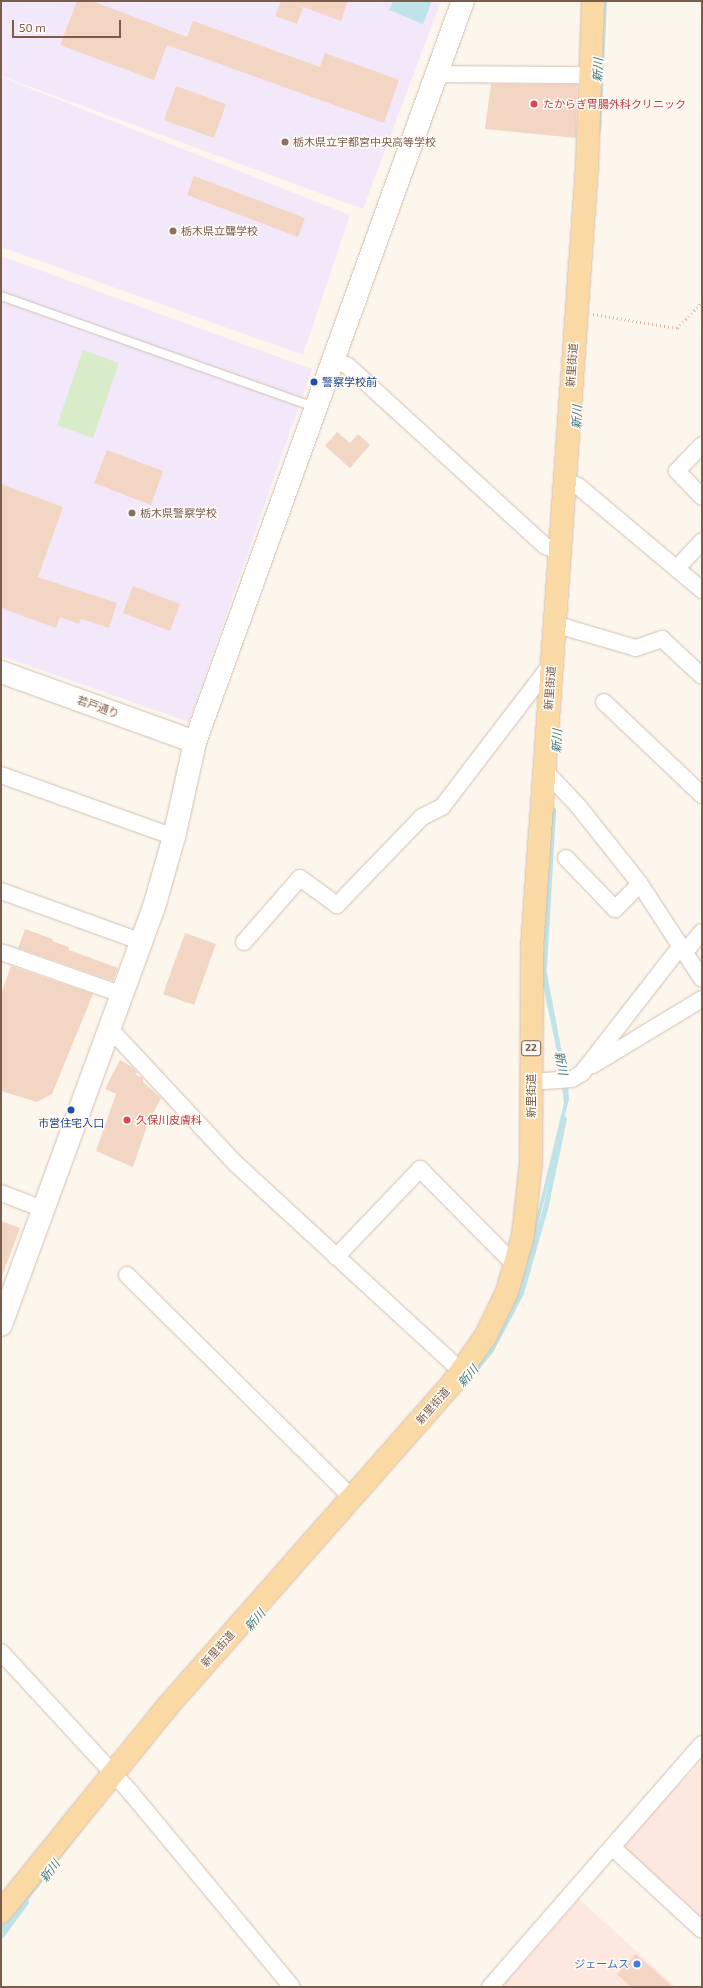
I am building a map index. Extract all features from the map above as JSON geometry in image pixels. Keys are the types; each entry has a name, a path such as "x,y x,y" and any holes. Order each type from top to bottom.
{"main road":[{"name":"新里街道","path":"1,1912 111,1772 462,1371 497,1315 515,1265 528,1200 532,947 547,773 552,663 560,625 559,550 571,482 593,1"}],"street":[{"path":"1,1326 124,995 142,942 174,837 195,742 462,1"},
{"path":"436,74 590,75"},
{"path":"333,359 348,366 545,546 559,550"},
{"path":"702,445 677,471 702,497"},
{"path":"571,482 702,590"},
{"path":"677,568 702,541"},
{"path":"560,625 636,648 662,639 702,676"},
{"path":"244,942 300,878 336,905 422,817 442,807 552,663"},
{"name":"若戸通り","path":"1,672 195,742"},
{"path":"604,702 702,795"},
{"path":"547,773 640,884 702,979"},
{"path":"1,775 174,837"},
{"path":"566,858 615,909 640,884"},
{"path":"1,891 142,942"},
{"path":"570,1078 683,949 702,932"},
{"path":"1,952 124,995"},
{"path":"531,1082 570,1078 702,999"},
{"path":"111,1030 235,1163 462,1371"},
{"path":"336,1257 420,1169 515,1265"},
{"path":"1,1193 45,1210"},
{"path":"127,1275 352,1498"},
{"path":"1,1652 111,1772 292,1987"},
{"path":"490,1987 702,1744"},
{"path":"612,1847 702,1930"}],"lane":[{"path":"1,296 316,408"}],"path":[{"path":"591,313 676,328 702,302"}],"shaded area":[{"name":"栃木県立宇都宮中央高等学校","path":"1,1 441,1 363,209 1,76"},
{"name":"栃木県立聾学校","path":"1,77 350,215 303,355 1,247"},
{"name":"栃木県警察学校","path":"1,256 312,369 189,722 1,656"},
{"path":"702,1761 702,1922 620,1846"},
{"path":"579,1899 676,1987 502,1987"}],"green space":[{"path":"83,350 119,363 93,438 57,425"}],"water":[{"path":"393,1 432,1 423,24 389,10"},
{"path":"600,1 607,1 601,132 595,132"},
{"path":"538,962 545,963 566,1074 562,1075"},
{"path":"568,1085 569,1099 524,1283 488,1352 455,1395 531,1240 564,1103 562,1086"},
{"path":"109,1786 113,1790 1,1935 1,1925"}],"building":[{"path":"77,1 92,1 187,37 193,21 320,67 325,53 399,80 384,123 167,45 154,80 60,45"},
{"path":"281,1 348,1 341,21 303,7 297,24 275,16"},
{"name":"たからぎ胃腸外科クリニック","path":"491,84 577,84 576,138 485,129"},
{"path":"176,86 226,104 214,138 164,120"},
{"path":"194,176 305,218 298,237 187,195"},
{"path":"337,432 350,443 358,434 370,445 350,468 325,446"},
{"path":"107,450 163,471 151,505 94,483"},
{"path":"1,484 63,507 38,577 117,603 109,628 81,619 79,624 60,617 56,628 1,608"},
{"path":"133,586 180,604 170,631 123,613"},
{"path":"25,929 53,939 52,941 69,947 69,950 118,968 113,981 18,948"},
{"path":"185,933 216,944 194,1005 163,994"},
{"path":"11,966 93,994 52,1094 37,1102 1,1091 1,994"},
{"path":"120,1060 132,1067 137,1072 136,1075 143,1078 143,1082 161,1098 148,1123 133,1167 96,1151 116,1094 105,1089"},
{"path":"1,1221 20,1228 2,1276 1,1276"},
{"name":"ジェームス","path":"636,1954 673,1987 631,1987 617,1974"}],"waterway":[{"name":"新川","path":"544,968 553,810"},
{"name":"新川","path":"478,1366 491,1350 521,1293 545,1209 564,1119"},
{"name":"新川","path":"1,1936 26,1902"}],"place":[{"name":"たからぎ胃腸外科クリニック","path":"534,104"},
{"name":"栃木県立宇都宮中央高等学校","path":"285,142"},
{"name":"栃木県立聾学校","path":"173,231"},
{"name":"警察学校前","path":"314,382"},
{"name":"栃木県警察学校","path":"132,513"},
{"name":"市営住宅入口","path":"71,1110"},
{"name":"久保川皮膚科","path":"127,1120"},
{"name":"ジェームス","path":"637,1964"}]}
